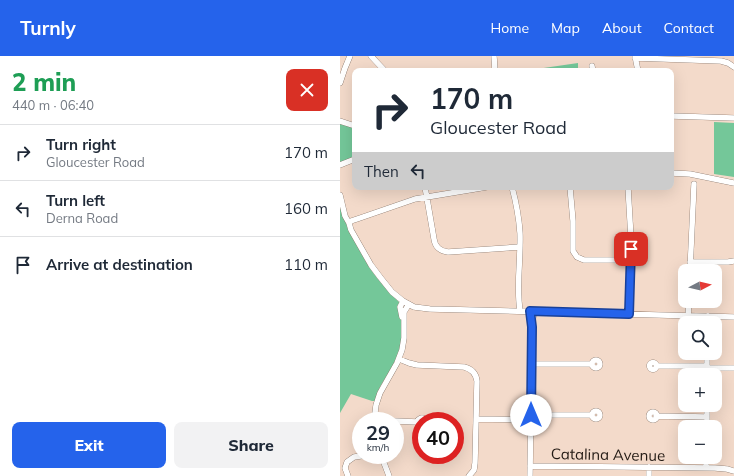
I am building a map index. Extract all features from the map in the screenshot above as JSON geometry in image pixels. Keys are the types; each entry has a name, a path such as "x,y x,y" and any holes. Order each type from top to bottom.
{"street":[{"path":"340,83 350,56"},
{"path":"371,56 382,68"},
{"path":"494,56 495,68"},
{"path":"637,68 635,57 721,61 734,67"},
{"path":"674,116 734,118"},
{"path":"340,121 352,125"},
{"path":"340,165 352,160"},
{"path":"674,173 690,174 734,183"},
{"path":"694,184 690,262 734,261"},
{"path":"426,190 434,243 437,248 442,251 453,252 520,246"},
{"path":"350,222 407,201 427,196 467,190"},
{"path":"513,190 520,232 518,311"},
{"path":"570,190 573,221 573,247 575,255 579,259 584,260 631,260"},
{"path":"628,190 631,231 629,314"},
{"path":"340,195 345,216 350,222 351,230 371,265 392,292 406,303 425,309 688,316 689,308"},
{"path":"375,412 380,393 399,359 402,350 404,323 400,308 406,303"},
{"path":"530,476 532,311"},
{"path":"722,317 734,317"},
{"path":"399,359 417,365 467,368 473,371 476,375 475,463 474,470 469,476"},
{"path":"707,360 707,367"},
{"path":"531,364 592,364"},
{"path":"657,366 734,368"},
{"path":"656,416 707,417 707,412"},
{"path":"476,419 592,415"},
{"path":"348,476 345,468 347,462 352,458"},
{"path":"384,464 389,476"},
{"name":"Catalina Avenue","path":"530,466 723,468 734,471"},
{"path":"649,467 649,476"}],"green space":[{"path":"578,63 578,68 544,68"},
{"path":"714,122 734,123 734,177 714,174"},
{"path":"340,123 352,127 352,158 340,163"},
{"path":"340,209 357,245 372,271 399,302 402,334 398,356 380,387 375,401 351,394 340,413"}],"route":[{"path":"531,415 532,327 530,311 629,314 631,249"}]}
